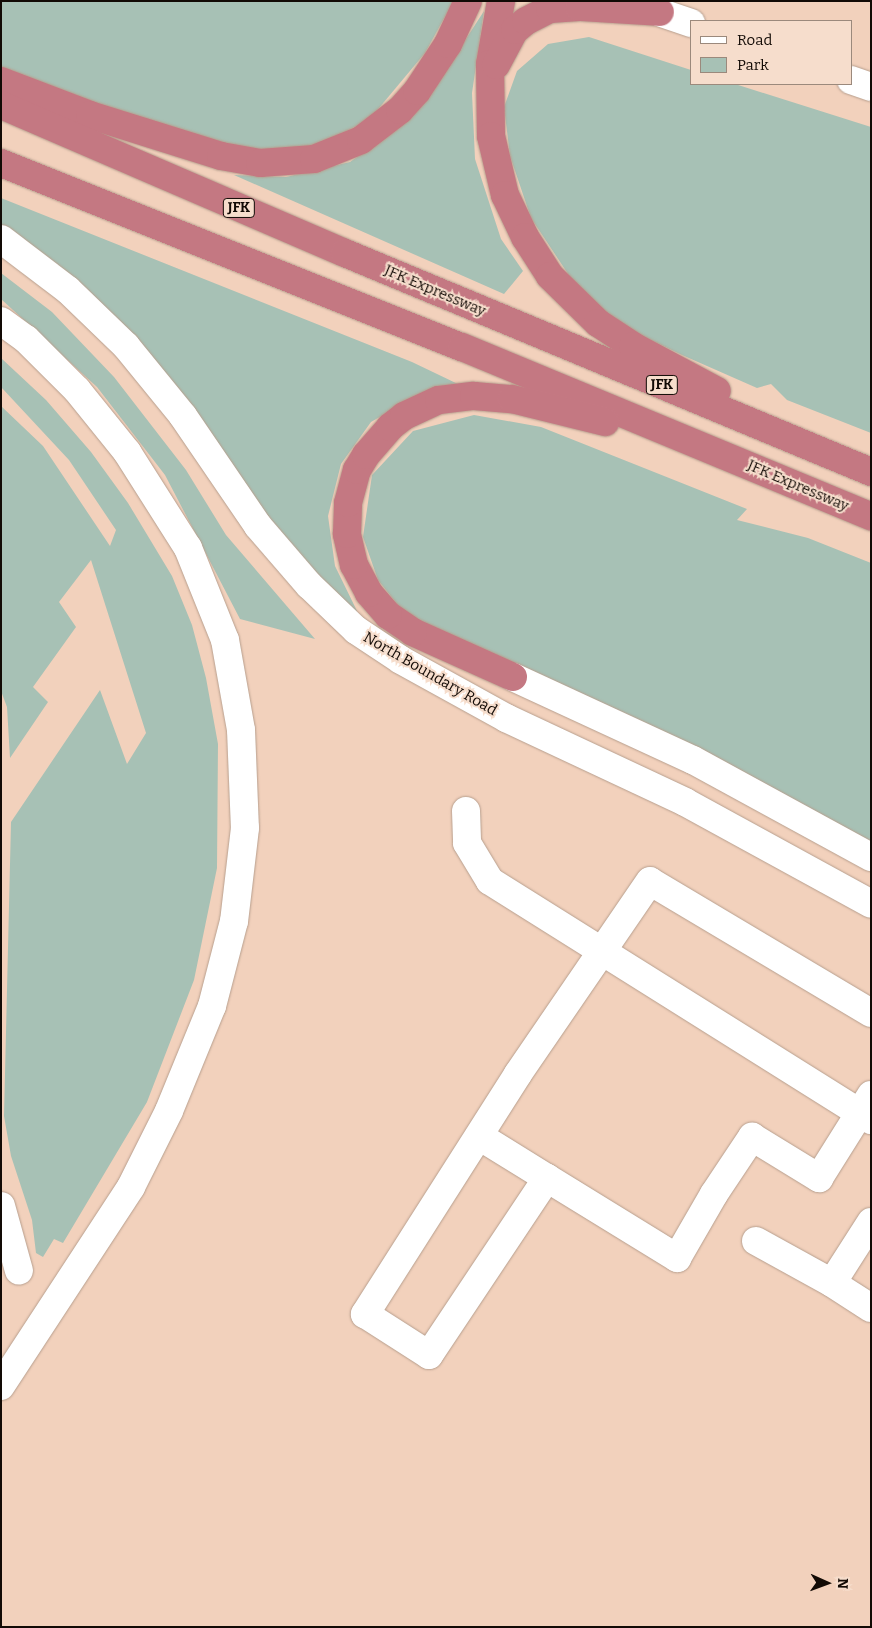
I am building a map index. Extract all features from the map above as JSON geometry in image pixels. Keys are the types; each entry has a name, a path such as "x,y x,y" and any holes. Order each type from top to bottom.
{"highway":[{"path":"1,81 90,115 221,156 260,163 314,159 360,140 400,110 417,91 448,44 468,1"},
{"path":"501,1 492,40 489,93 491,136 505,195 536,256 576,304 628,343 846,461"},
{"path":"489,93 507,40 537,14 550,9 578,6 660,12"},
{"name":"JFK Expressway","path":"1,105 345,254 871,472"},
{"name":"JFK Expressway","path":"1,163 871,516"},
{"path":"513,677 399,624 379,606 360,579 349,549 348,503 358,470 383,434 404,416 439,400 492,397 534,402 719,453"}],"street":[{"path":"627,1 690,23"},
{"path":"852,80 871,87"},
{"name":"North Boundary Road","path":"1,239 68,290 126,346 182,416 258,526 309,585 356,630 401,660 506,718 685,802 871,904"},
{"path":"1,321 26,339 77,390 127,452 188,548 225,640 241,730 245,828 234,921 212,1006 168,1111 131,1187 1,1386"},
{"path":"513,677 692,760 871,857"},
{"path":"466,811 467,844 490,881 602,951 867,1109 819,1178 752,1137 714,1194 677,1258 478,1136"},
{"path":"547,1178 430,1355 365,1314 478,1136 650,881 871,1013"},
{"path":"1,1206 19,1271"},
{"path":"832,1283 871,1222"},
{"path":"756,1241 832,1283 871,1308"}],"shaded area":[{"path":"1,1 871,1 871,1627 1,1627"}],"green space":[{"path":"1,1 452,1 452,4 425,53 369,120 307,150 240,152 1,73"},
{"path":"484,11 472,93 475,159 501,239 523,271 504,294 234,175 286,177 350,162 399,127 440,79"},
{"path":"589,37 690,70 690,85 738,85 871,127 871,433 787,400 771,384 757,388 624,327 576,286 531,218 510,156 504,107 517,71 548,44"},
{"path":"1,198 412,362 460,385 423,392 371,422 341,464 328,516 335,566 357,611 351,618 310,580 165,385 1,232"},
{"path":"1,273 52,312 114,377 186,470 226,535 315,639 240,619 165,475 97,387 1,299"},
{"path":"1,358 46,400 91,452 128,503 172,576 192,625 206,678 218,744 217,868 194,980 147,1102 63,1243 54,1239 43,1257 36,1253 32,1220 11,1156 4,1116 11,822 100,690 127,764 146,733 91,560 59,602 76,627 33,687 48,702 10,758 7,707 1,691 1,406 43,446 110,546 116,530 69,460 1,387"},
{"path":"474,415 541,427 747,509 737,520 808,538 871,563 871,847 409,619 378,580 363,537 372,475 413,431"}]}
